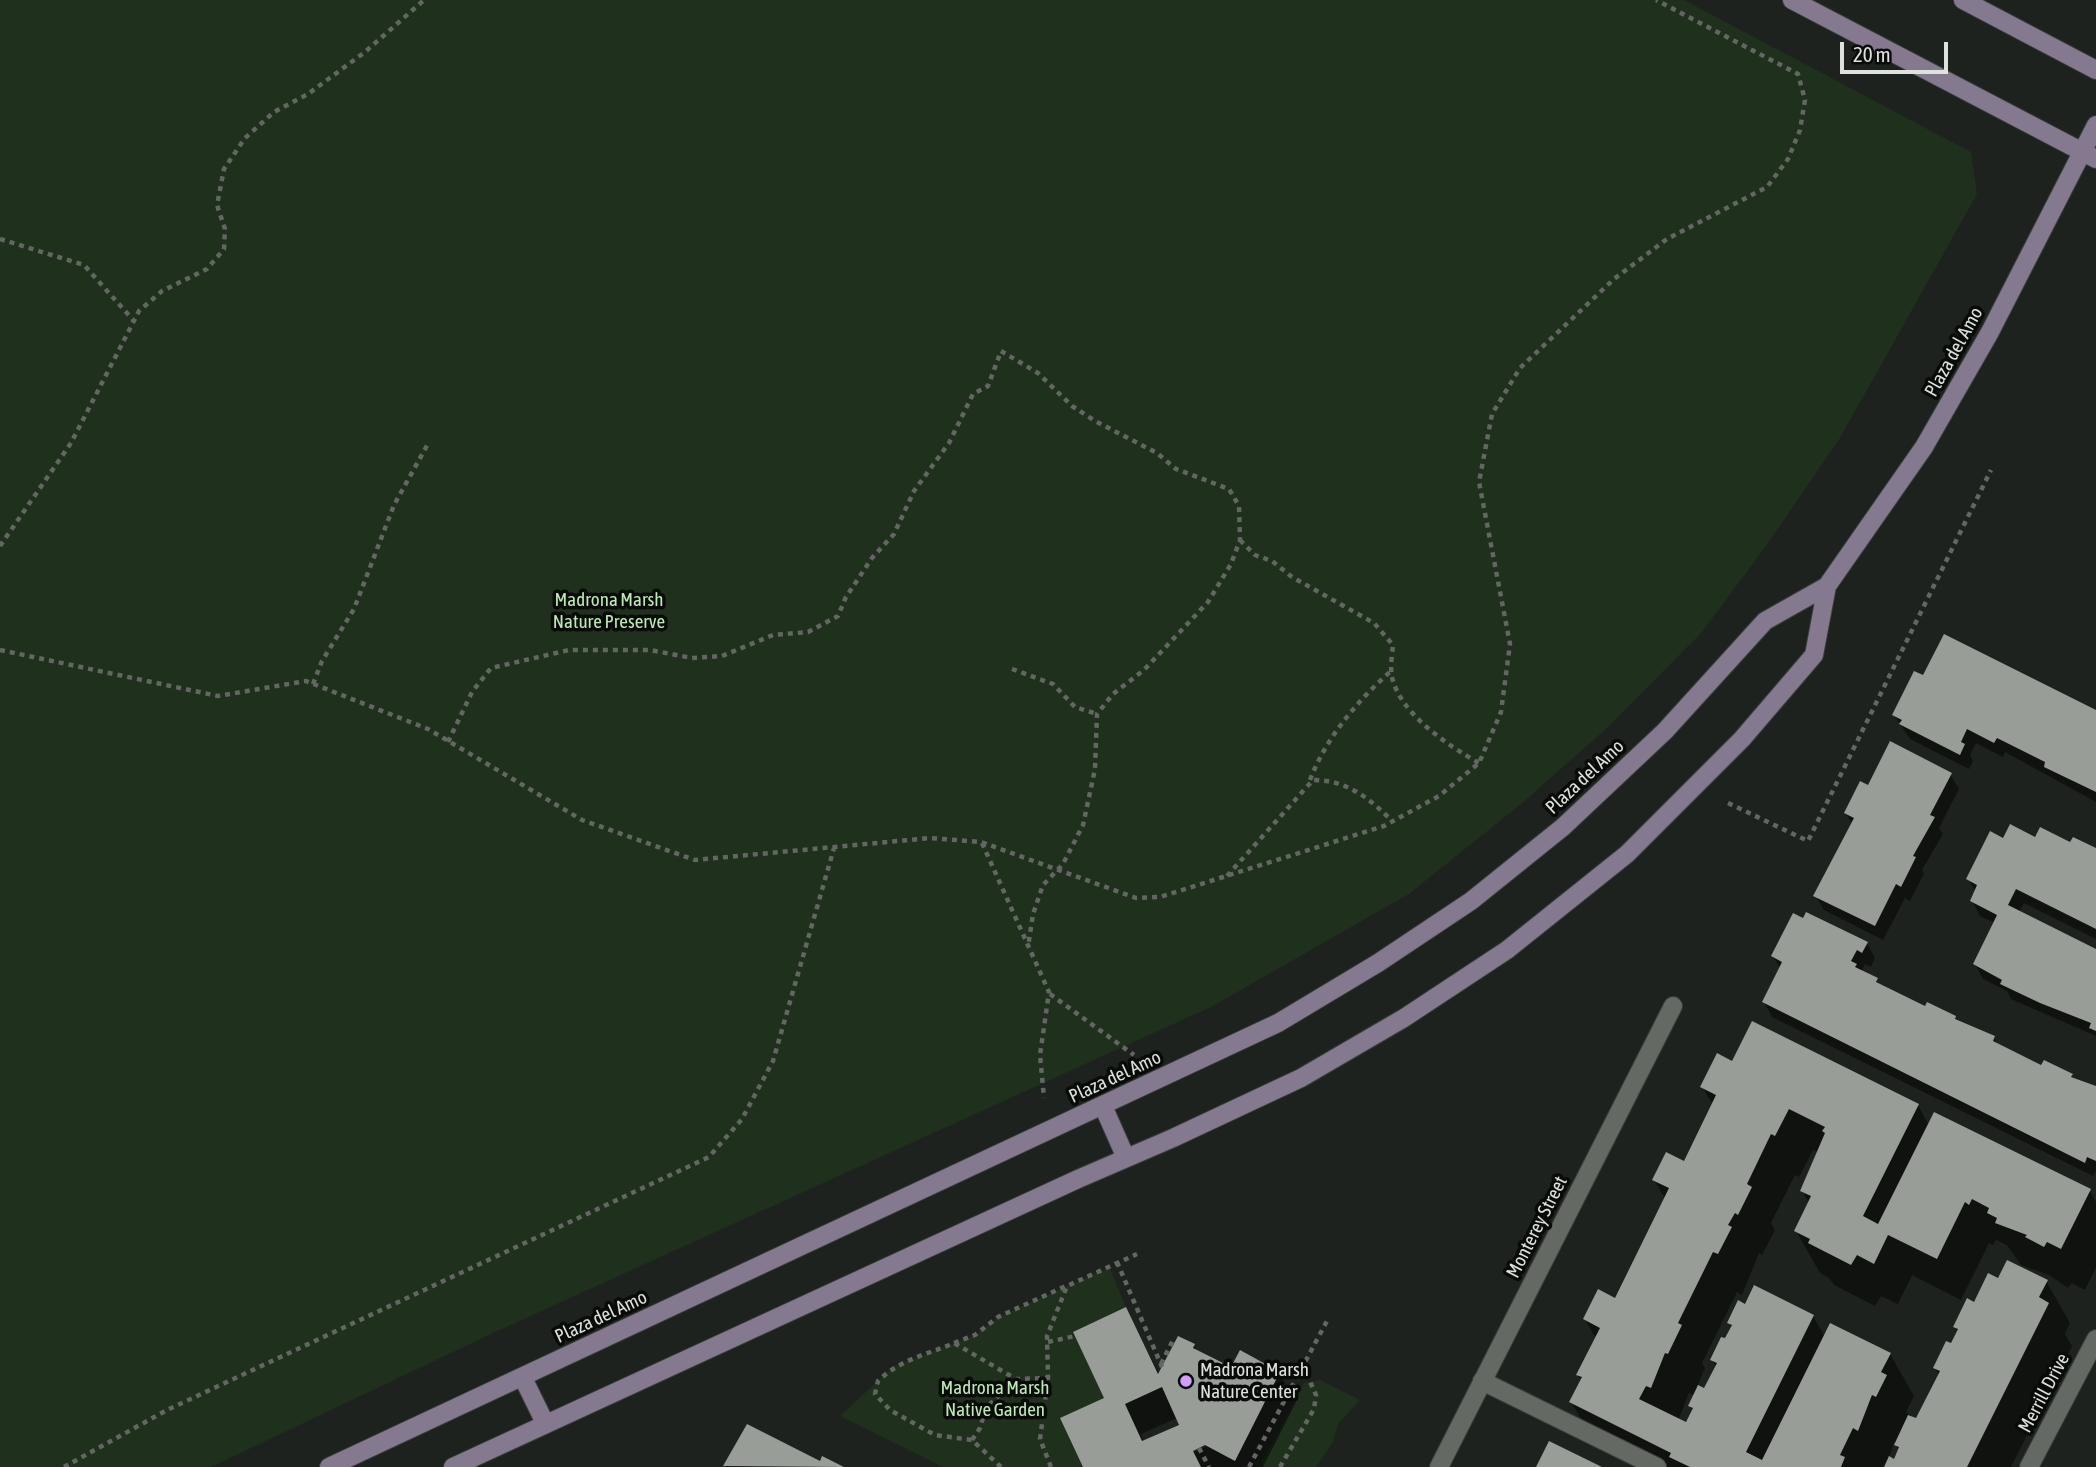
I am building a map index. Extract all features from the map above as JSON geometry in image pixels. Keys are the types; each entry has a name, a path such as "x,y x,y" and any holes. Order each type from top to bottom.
{"main road":[{"path":"1792,0 2089,156"},
{"path":"1964,0 2096,70"},
{"name":"Plaza del Amo","path":"453,1467 1301,1078 1404,1018 1507,950 1627,854 1742,739 1814,655 1827,586 1924,447 2089,156 2096,125"},
{"name":"Plaza del Amo","path":"329,1467 1278,1023 1378,963 1471,901 1563,827 1665,731 1765,621 1827,586"},
{"path":"1103,1106 1126,1158"},
{"path":"523,1378 545,1423"}],"street":[{"name":"Monterey Street","path":"1439,1467 1673,1006"},
{"name":"Merrill Drive","path":"2029,1467 2096,1339"},
{"path":"1482,1381 1657,1467"}],"path":[{"path":"0,546 71,443 139,311 162,291 207,269 224,249 225,229 217,205 225,169 245,138 274,112 308,94 365,52 424,0"},
{"path":"0,650 218,696 306,681 428,730 582,820 695,860 930,838 981,842 1136,898 1160,897 1393,821 1439,796 1479,763 1501,712 1510,644 1479,482 1492,414 1520,368 1614,279 1667,239 1767,187 1788,159 1800,130 1805,100 1798,74 1656,0"},
{"path":"0,239 85,265 134,321"},
{"path":"448,742 472,692 491,668 569,650 650,650 692,657 722,656 773,635 808,632 838,616 846,597 872,558 894,534 914,491 949,443 973,394 988,386 1001,351 1038,373 1072,406 1095,421 1157,453 1176,469 1229,489 1239,506 1240,540 1231,564 1208,602 1144,670 1113,694 1097,714 1095,769 1083,825 1058,870 1044,886 1033,914 1028,947"},
{"path":"313,684 322,662 354,608 394,505 429,442"},
{"path":"1728,803 1808,841 1991,470"},
{"path":"1240,540 1255,555 1272,561 1292,577 1374,623 1393,645 1392,670 1397,691 1414,713 1444,743 1479,763"},
{"path":"1012,669 1053,684 1075,708 1097,714"},
{"path":"1308,784 1320,753 1370,690 1392,670"},
{"path":"1227,877 1313,780 1331,780 1353,788 1393,821"},
{"path":"981,842 1049,994 1134,1055"},
{"path":"64,1467 167,1410 709,1157 742,1119 773,1061 834,848"},
{"path":"1044,1098 1040,1055 1049,994"},
{"path":"1001,1467 972,1440 935,1434 890,1410 875,1394 878,1381 894,1366 975,1335 998,1317 1137,1254"},
{"path":"1117,1262 1161,1365 1174,1338"},
{"path":"1051,1467 1040,1439 1048,1378 1048,1342 1067,1286"},
{"path":"1249,1467 1328,1319"},
{"path":"1048,1342 1075,1336"},
{"path":"954,1343 1016,1379 1048,1378"},
{"path":"1280,1467 1314,1409 1316,1395 1303,1367"},
{"path":"972,1440 980,1428 986,1408 1016,1379"},
{"path":"1199,1448 1209,1467"}],"green space":[{"name":"Madrona Marsh Nature Preserve","path":"0,0 1684,0 1971,152 1977,194 1840,438 1766,546 1702,632 1607,728 1521,804 1409,894 1213,1006 493,1333 211,1467 0,1467"},
{"name":"Madrona Marsh Native Garden","path":"1109,1267 1126,1307 1073,1332 1104,1398 1083,1467 943,1467 840,1416 894,1366 975,1335 998,1317"},
{"path":"1320,1380 1360,1400 1338,1424 1333,1442 1316,1467 1259,1467 1304,1383"}],"building":[{"path":"1944,634 2096,710 2096,792 2044,767 2045,762 1997,738 1994,743 1967,729 1961,742 1965,744 1960,755 1899,724 1902,720 1892,715 1914,671 1923,675"},
{"path":"1890,741 1952,773 1930,815 1935,817 1913,856 1916,857 1901,887 1896,884 1875,926 1813,896 1854,818 1844,813 1860,781 1868,785"},
{"path":"2010,824 2035,837 2040,827 2070,842 2073,837 2096,848 2096,929 2016,889 2008,905 2096,949 2096,1031 2089,1028 2091,1023 2000,984 2002,980 1973,964 1997,915 1970,901 1977,885 1966,879 1990,831 2003,838"},
{"path":"1806,912 1868,942 1862,953 1857,950 1851,961 1857,964 1855,967 1878,978 1876,982 1925,1006 1927,1002 1956,1016 1955,1019 1995,1036 1993,1041 2041,1065 2044,1060 2073,1074 2071,1077 2096,1086 2096,1161 2087,1157 2085,1163 1762,1002 1782,962 1771,956 1793,913 1803,918"},
{"path":"1752,1021 1919,1104 1863,1216 1878,1224 1934,1112 2091,1189 2061,1249 2047,1242 2044,1247 2025,1237 2027,1235 1995,1223 1997,1218 1987,1213 1989,1208 1972,1199 1969,1205 1965,1202 1937,1259 1888,1235 1874,1264 1857,1255 1851,1265 1808,1243 1810,1239 1794,1231 1811,1196 1800,1191 1825,1133 1822,1131 1825,1127 1789,1109 1775,1136 1771,1134 1747,1184 1752,1187 1738,1215 1735,1213 1728,1225 1732,1227 1718,1254 1713,1252 1678,1323 1682,1325 1668,1354 1665,1353 1651,1388 1646,1386 1639,1399 1686,1422 1693,1408 1688,1406 1698,1385 1704,1388 1717,1363 1710,1360 1721,1337 1725,1338 1732,1325 1727,1323 1738,1300 1745,1304 1754,1285 1814,1315 1746,1452 1762,1460 1830,1323 1891,1353 1881,1372 1887,1375 1876,1397 1872,1395 1858,1431 1853,1428 1840,1455 1845,1457 1841,1467 1690,1467 1669,1457 1671,1453 1569,1402 1582,1377 1576,1375 1600,1328 1583,1319 1598,1289 1615,1298 1669,1188 1652,1180 1666,1152 1684,1161 1716,1095 1700,1087 1717,1053 1732,1061"},
{"path":"2007,1260 2048,1280 2039,1297 2049,1303 1967,1467 1884,1467 1889,1456 1894,1459 1899,1447 1894,1445 1908,1415 1916,1418 1940,1371 1933,1368 1946,1341 1951,1343 1958,1329 1953,1327 1967,1298 1974,1302 1988,1273 1998,1278"},
{"name":"Madrona Marsh Nature Center","path":"1126,1307 1158,1374 1178,1336 1195,1344 1193,1348 1231,1367 1240,1350 1280,1372 1235,1461 1205,1445 1193,1451 1201,1467 1083,1467 1060,1418 1104,1398 1073,1332","holes":["1162,1387 1179,1425 1142,1441 1125,1404"]},
{"path":"747,1424 820,1461 822,1456 844,1467 723,1466"},
{"path":"1549,1441 1602,1467 1536,1467"}],"place":[{"name":"Madrona Marsh Nature Center","path":"1186,1381"}]}
